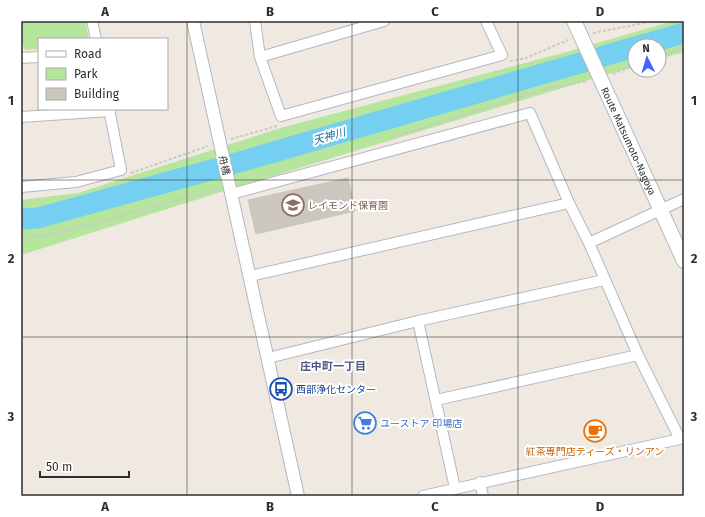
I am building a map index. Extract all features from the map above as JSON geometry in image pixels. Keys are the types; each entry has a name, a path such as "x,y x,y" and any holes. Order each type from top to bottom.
{"main road":[{"name":"Route Matsumoto-Nagoya","path":"574,21 684,261"}],"street":[{"path":"92,21 96,38"},
{"name":"舟橋","path":"193,21 298,496"},
{"path":"254,21 260,57 281,116 502,55 486,21"},
{"path":"260,57 384,21"},
{"path":"21,58 38,56"},
{"path":"21,117 110,110 121,170 76,182 21,187"},
{"path":"230,188 530,113 638,356 680,439 480,482 423,496"},
{"path":"589,243 684,199"},
{"path":"250,276 569,203"},
{"path":"268,358 418,321 604,280"},
{"path":"418,321 455,488"},
{"path":"436,400 638,356"},
{"path":"480,482 483,496"}],"path":[{"path":"583,39 654,21"},
{"path":"667,53 684,48"},
{"path":"386,140 548,88 600,77 627,68"},
{"path":"121,170 131,174 220,144"},
{"path":"21,238 69,230 178,199 230,188"}],"green space":[{"path":"21,21 85,21 89,38 38,38 38,49 25,50 21,39"},
{"path":"673,21 684,21 684,52 667,57 667,38 627,38 627,68 243,185 21,255 21,200 78,193 284,127 570,51"}],"building":[{"path":"348,178 355,211 256,234 248,200"}],"waterway":[{"name":"天神川","path":"666,38 684,33"},
{"name":"天神川","path":"21,219 38,218 229,165 627,49"}],"place":[{"name":"レイモンド保育園","path":"293,205"},
{"name":"西部浄化センター","path":"281,389"},
{"name":"ユーストア 印場店","path":"365,423"},
{"name":"紅茶専門店ティーズ・リンアン","path":"595,431"}],"district":[{"name":"庄中町一丁目","path":"333,366"}]}
